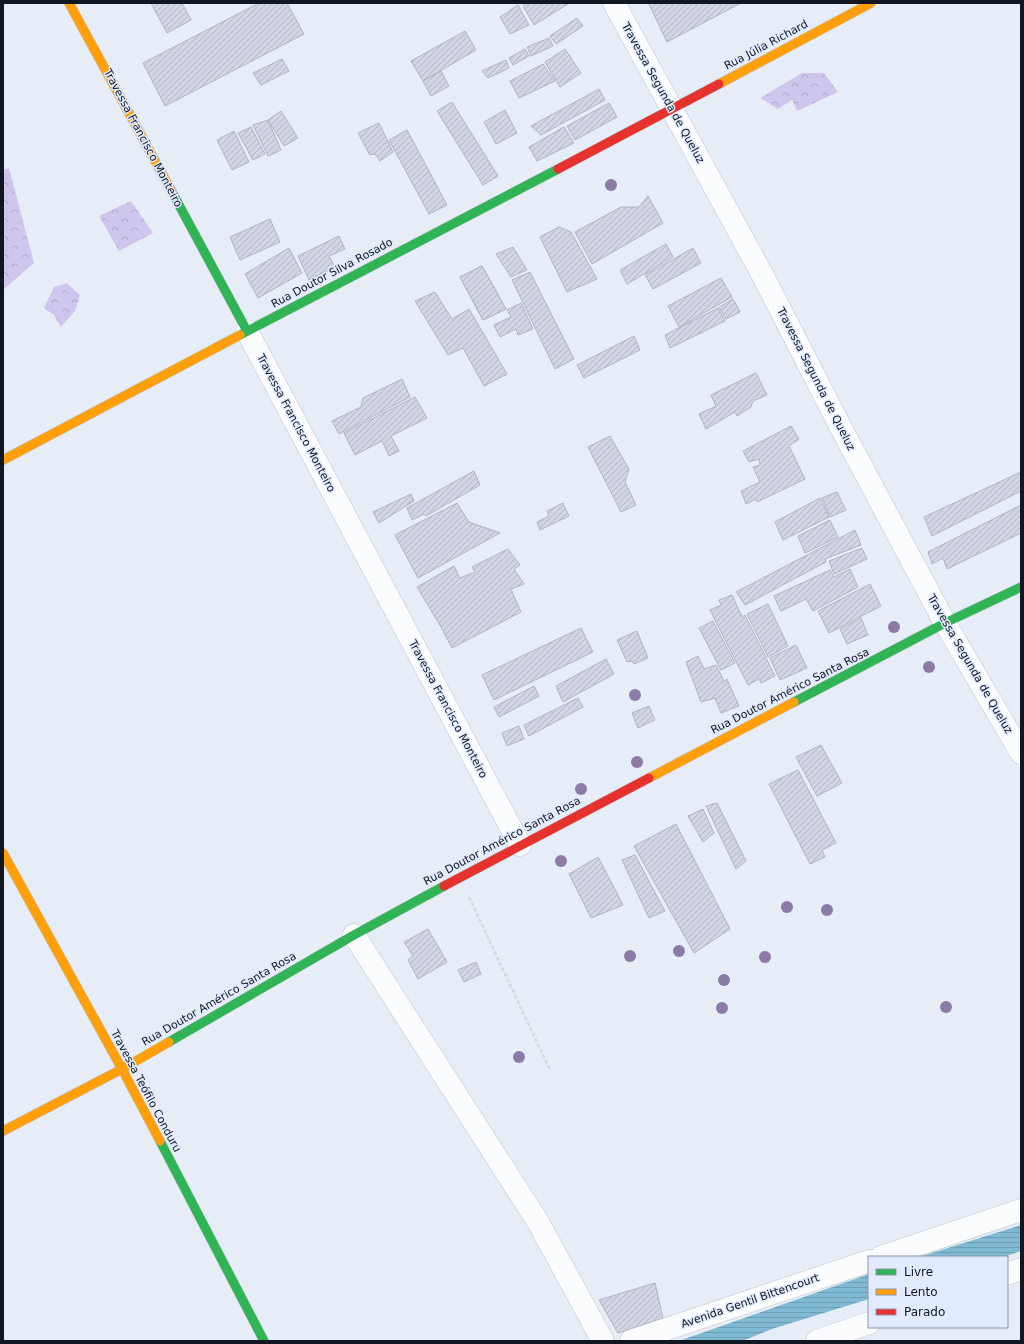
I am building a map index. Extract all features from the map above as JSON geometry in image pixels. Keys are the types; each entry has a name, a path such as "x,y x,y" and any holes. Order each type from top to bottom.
{"street":[{"name":"Travessa Francisco Monteiro","path":"70,3 247,331 520,845"},
{"name":"Travessa Segunda de Queluz","path":"614,3 762,274 840,426 945,624 1021,753"},
{"name":"Rua Júlia Richard","path":"672,109 871,3"},
{"name":"Rua Doutor Silva Rosado","path":"3,460 672,109"},
{"name":"Rua Doutor Américo Santa Rosa","path":"3,1132 122,1069 460,877 945,624 1021,587"},
{"name":"Travessa Teófilo Conduru","path":"3,853 122,1069 264,1341"},
{"path":"354,936 538,1222 603,1341"},
{"path":"884,1256 1021,1210"},
{"name":"Avenida Gentil Bittencourt","path":"631,1341 868,1261"},
{"path":"1008,1274 1021,1269"},
{"path":"817,1341 868,1323"}],"path":[{"path":"460,877 550,1070"}],"green space":[{"path":"802,73 824,73 838,92 797,111 792,100 778,109 760,98"},
{"path":"9,168 34,263 3,290 3,170"},
{"path":"131,201 153,233 119,251 99,216"},
{"path":"67,283 80,295 75,311 61,327 54,315 44,308 54,287"}],"water":[{"path":"1021,1225 1021,1251 1006,1256 922,1256"},
{"path":"868,1274 868,1299 772,1329 742,1341 679,1341"}],"building":[{"path":"151,3 182,3 191,20 167,33"},
{"path":"259,3 287,3 304,34 165,106 143,63"},
{"path":"529,3 568,4 534,25 523,6"},
{"path":"741,3 667,42 649,4"},
{"path":"518,5 529,25 510,34 500,17"},
{"path":"577,18 583,26 556,44 550,36"},
{"path":"465,31 476,50 423,81 411,61"},
{"path":"549,38 553,46 531,56 527,47"},
{"path":"525,49 529,56 513,65 509,58"},
{"path":"565,49 581,73 560,87 545,62"},
{"path":"282,59 289,71 261,85 253,73"},
{"path":"506,60 509,68 488,78 482,71"},
{"path":"543,64 555,81 519,98 510,81"},
{"path":"441,71 449,86 431,96 423,81"},
{"path":"599,89 605,100 541,135 531,126"},
{"path":"452,102 498,176 483,185 437,111"},
{"path":"609,103 617,117 575,140 567,126"},
{"path":"505,110 517,133 496,144 484,122"},
{"path":"281,111 298,138 284,146 268,120"},
{"path":"268,120 281,150 268,156 253,125"},
{"path":"379,123 393,152 380,161 375,154 370,155 358,133"},
{"path":"251,127 265,154 253,160 238,133"},
{"path":"564,127 574,143 537,161 529,147"},
{"path":"407,130 447,205 429,214 389,140"},
{"path":"234,131 249,162 232,170 217,140"},
{"path":"648,196 663,223 592,264 575,232 621,207 639,207"},
{"path":"270,219 280,242 240,260 230,237"},
{"path":"559,227 571,232 597,279 567,292 540,237"},
{"path":"339,236 345,249 329,256 335,267 309,280 298,256"},
{"path":"666,244 673,257 627,284 620,270"},
{"path":"513,247 527,270 511,277 496,254"},
{"path":"289,248 302,273 258,298 245,274"},
{"path":"693,248 701,263 653,289 645,275"},
{"path":"482,266 506,309 483,320 460,277"},
{"path":"482,266 506,309 483,320 460,277"},
{"path":"530,272 574,359 555,369 512,280"},
{"path":"721,278 732,297 679,327 668,306"},
{"path":"435,292 452,319 469,309 507,374 484,386 463,348 448,355 415,301"},
{"path":"733,299 740,312 726,319 719,307"},
{"path":"521,303 533,329 518,335 516,329 500,337 494,325 511,317 507,310"},
{"path":"718,308 725,321 670,348 665,335"},
{"path":"634,336 640,350 584,378 577,365"},
{"path":"756,373 767,395 753,401 751,407 737,416 735,412 706,429 699,414 716,406 711,395"},
{"path":"402,379 410,397 339,434 332,421 361,407 363,398"},
{"path":"415,397 427,418 391,436 399,451 389,456 382,441 355,455 344,433"},
{"path":"791,426 799,439 789,446 805,479 757,502 756,499 746,504 741,491 760,482 753,467 760,465 759,459 749,462 743,451"},
{"path":"610,436 629,469 625,482 636,505 621,512 588,447"},
{"path":"474,471 480,485 426,516 424,514 412,520 407,508"},
{"path":"1021,472 1021,491 932,536 924,517"},
{"path":"837,492 846,510 830,517 822,498"},
{"path":"411,494 414,501 379,523 373,512"},
{"path":"820,498 829,517 783,540 775,522"},
{"path":"457,503 469,522 500,533 418,578 395,535"},
{"path":"563,503 569,516 540,530 537,522 549,516 547,511"},
{"path":"1021,505 1021,533 947,569 943,558 932,564 928,552"},
{"path":"830,520 838,537 805,553 798,536"},
{"path":"855,530 861,545 825,559 826,562 745,605 736,592"},
{"path":"862,548 867,559 834,574 829,561"},
{"path":"508,549 520,565 514,569 524,584 511,589 521,612 452,648 417,587 454,566 460,578 475,572 472,567"},
{"path":"850,569 858,587 813,611 806,599 781,611 774,596 830,570 834,577"},
{"path":"870,584 881,606 829,633 818,611"},
{"path":"732,595 742,617 745,615 775,676 761,683 759,679 748,685 710,610 721,605 719,600"},
{"path":"768,604 788,646 768,657 747,614"},
{"path":"861,618 868,635 847,644 840,629"},
{"path":"713,621 735,663 721,670 699,628"},
{"path":"581,628 593,652 494,700 482,675"},
{"path":"637,631 648,658 634,664 632,661 627,662 617,640"},
{"path":"796,645 807,668 780,680 770,658"},
{"path":"698,656 704,669 716,665 724,681 727,679 739,706 721,713 715,698 701,702 686,662"},
{"path":"606,659 614,674 563,702 556,686"},
{"path":"534,686 539,696 499,717 494,707"},
{"path":"578,698 583,707 529,736 524,725"},
{"path":"649,706 655,720 638,728 632,713"},
{"path":"519,726 524,739 507,746 502,733"},
{"path":"821,745 842,783 817,796 796,757"},
{"path":"798,770 836,843 822,850 825,857 810,864 769,784"},
{"path":"717,803 746,861 736,869 706,806"},
{"path":"703,809 714,833 703,842 688,816"},
{"path":"676,824 730,929 694,953 634,846"},
{"path":"635,855 665,911 649,918 622,860"},
{"path":"598,857 623,905 591,918 569,874"},
{"path":"428,929 447,962 418,979 408,960 413,956 404,942"},
{"path":"476,962 481,974 464,982 458,970"},
{"path":"655,1283 663,1318 618,1333 599,1300"}],"traffic: fast":[{"path":"240,335 558,169"},
{"path":"172,192 247,331"},
{"path":"794,702 945,623 1021,587"},
{"path":"169,1042 354,935 444,886"},
{"path":"160,1141 264,1341"}],"traffic: slow":[{"path":"69,3 172,192"},
{"path":"719,84 871,3"},
{"path":"3,460 240,335"},
{"path":"649,778 794,702"},
{"path":"3,853 160,1141"},
{"path":"3,1131 122,1069 169,1042"}],"traffic: jam":[{"path":"558,169 719,84"},
{"path":"444,886 649,778"}]}
